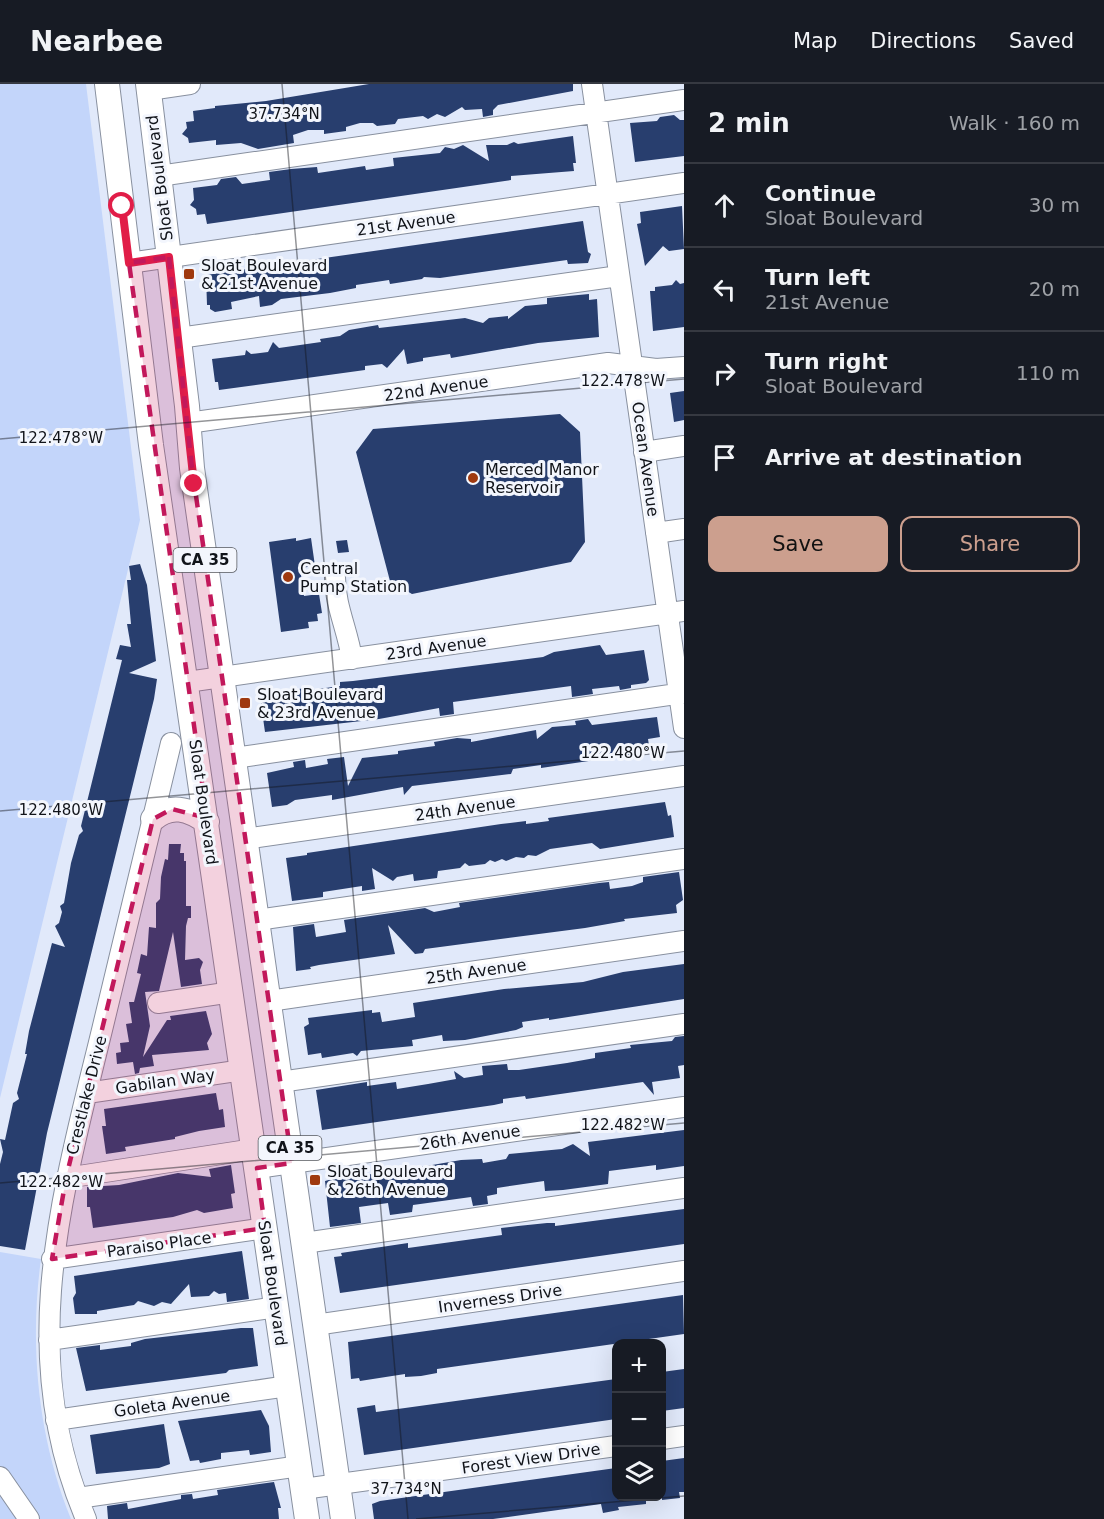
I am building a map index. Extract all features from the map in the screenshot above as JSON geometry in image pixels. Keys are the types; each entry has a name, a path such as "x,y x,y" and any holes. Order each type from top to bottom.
{"main road":[{"name":"Sloat Boulevard","path":"107,84 149,426 307,1519"},
{"name":"Sloat Boulevard","path":"148,87 179,338 190,453 343,1519"},
{"path":"153,819 165,810 178,809 192,813 207,822"}],"street":[{"path":"148,87 190,84"},
{"name":"Ocean Avenue","path":"591,84 656,533 676,612 684,728"},
{"path":"159,176 684,100"},
{"name":"21st Avenue","path":"129,263 684,183"},
{"path":"179,338 619,276"},
{"name":"22nd Avenue","path":"188,423 608,363 656,369 684,367"},
{"path":"644,452 684,446"},
{"path":"656,533 684,529"},
{"path":"335,577 340,613 347,630 352,659"},
{"name":"23rd Avenue","path":"187,682 676,612"},
{"path":"234,758 682,694"},
{"name":"Crestlake Drive","path":"86,1519 56,1420 49,1340 52,1259 66,1178 171,744"},
{"name":"24th Avenue","path":"245,839 684,776"},
{"path":"257,920 684,859"},
{"name":"25th Avenue","path":"268,1001 684,941"},
{"path":"158,1004 232,992"},
{"path":"280,1082 684,1024"},
{"name":"Gabilan Way","path":"87,1092 243,1070"},
{"name":"26th Avenue","path":"66,1178 256,1159 292,1163 684,1107"},
{"path":"304,1243 684,1188"},
{"name":"Paraiso Place","path":"52,1259 266,1228"},
{"name":"Inverness Drive","path":"315,1325 684,1271"},
{"path":"49,1340 277,1307"},
{"name":"Goleta Avenue","path":"56,1420 288,1386"},
{"path":"666,1438 684,1436"},
{"name":"Forest View Drive","path":"303,1489 612,1447"},
{"path":"78,1498 300,1466"},
{"path":"0,1477 29,1519"}],"highlighted area":[{"path":"169,257 192,468 292,1163 257,1168 265,1228 52,1259 66,1178 153,819 172,809 207,818 129,263"}],"shaded area":[{"path":"0,84 86,84 140,520 0,1098"},
{"path":"0,1252 41,1259 36,1325 39,1391 51,1456 71,1519 0,1519"}],"building":[{"path":"369,84 573,84 573,91 498,105 493,110 493,115 483,117 482,109 465,110 462,107 445,117 437,114 428,119 423,116 398,119 395,124 377,126 373,123 360,123 346,127 346,131 324,134 324,130 308,130 293,135 294,143 258,149 241,143 216,145 216,140 189,143 188,138 182,134 187,128 186,122 194,121 193,111"},
{"path":"674,115 684,120 684,156 635,162 630,123 657,121 660,117"},
{"path":"573,136 576,163 573,163 574,171 511,176 511,180 207,224 205,214 197,215 196,209 190,205 194,200 193,188 217,185 221,179 236,177 242,184 270,180 269,172 291,169 317,167 318,173 365,166 366,170 394,166 393,158 440,153 445,147 454,149 463,145 489,161 486,145 507,145 514,142 518,144"},
{"path":"682,206 684,249 669,251 663,246 645,266 637,224 641,223 640,212"},
{"path":"583,221 588,252 591,254 588,263 568,264 567,260 440,278 424,277 390,284 389,280 356,285 356,288 330,293 281,299 272,305 260,307 259,296 231,302 232,309 215,312 210,309 210,305 207,305 206,275"},
{"path":"676,280 680,284 684,283 684,327 653,331 650,291 655,291 655,287 672,285"},
{"path":"589,294 589,300 597,299 599,337 538,343 451,358 450,354 423,358 423,361 407,364 404,349 387,368 382,364 365,366 365,370 219,390 218,382 215,382 212,359 245,355 246,350 251,354 268,352 273,342 279,348 321,342 320,339 340,336 349,330 378,325 379,328 465,318 483,323 489,318 508,316 508,319 525,306 547,304 547,298"},
{"path":"684,391 684,420 674,422 670,393"},
{"name":"Merced Manor Reservoir","path":"560,414 580,432 585,542 571,562 412,594 390,581 356,452 373,429"},
{"name":"Central Pump Station","path":"296,538 296,541 311,538 315,566 300,568 304,596 319,594 322,613 317,614 318,621 308,622 309,628 281,632 269,542"},
{"path":"347,540 349,552 338,553 336,541"},
{"path":"140,564 147,585 156,661 129,673 157,679 154,699 47,1133 25,1250 0,1246 0,1164 3,1152 0,1139 5,1140 13,1103 19,1099 17,1093 27,1054 25,1054 29,1031 52,943 65,947 55,926 59,923 62,912 60,906 64,903 71,863 79,835 83,831 81,826 122,660 116,659 120,645 131,647 127,624 131,624 127,580 131,580 129,566"},
{"path":"600,645 606,655 644,650 649,680 646,683 631,685 631,688 620,690 619,686 592,689 593,694 572,697 571,686 453,702 454,714 440,716 439,708 379,719 265,732 260,697 304,688 304,691 340,686 340,682 543,657 554,652"},
{"path":"657,717 660,737 648,739 650,752 541,768 541,765 513,769 511,774 412,786 404,795 403,787 332,800 332,795 295,800 287,805 272,807 267,773 294,767 293,762 305,760 306,768 328,764 327,759 344,757 348,786 362,758 398,754 398,751 435,746 434,742 457,738 471,739 471,742 536,730 537,739 552,727 576,725 575,721 588,719 592,725"},
{"path":"665,802 668,816 671,815 674,837 600,849 592,843 550,849 536,856 516,857 506,861 490,860 485,864 469,866 465,863 460,868 438,871 437,878 414,881 413,874 397,877 393,881 372,868 375,889 362,891 362,886 323,892 323,897 292,901 286,858 501,824 549,821 548,818"},
{"path":"169,844 181,844 180,853 184,853 184,861 186,861 186,906 191,906 191,918 188,918 186,926 185,960 199,958 203,962 200,970 202,984 181,987 173,932 159,991 145,992 150,1026 143,1057 167,1020 171,1020 170,1016 206,1011 212,1034 207,1043 209,1050 152,1055 154,1066 140,1068 139,1073 135,1074 133,1062 117,1064 116,1053 121,1052 120,1043 129,1042 126,1024 132,1023 129,1002 134,1002 141,974 137,973 141,954 147,956 149,927 156,928 156,903 160,899 161,877 165,859 168,860"},
{"path":"679,872 683,900 676,905 677,913 624,919 625,921 585,928 425,949 423,953 415,954 388,925 395,954 319,965 310,967 311,969 296,971 293,927 314,924 316,937 346,932 344,920 425,908 434,912 460,907 459,903 599,883 609,882 610,889 632,886 643,882 643,877"},
{"path":"684,964 684,999 549,1020 549,1018 522,1022 523,1027 516,1030 465,1040 443,1041 442,1035 412,1040 413,1046 361,1051 357,1056 353,1053 322,1058 321,1053 308,1055 304,1027 309,1024 308,1018 372,1010 372,1013 380,1012 382,1022 415,1017 413,1003 504,989 583,982 623,972"},
{"path":"684,1036 684,1065 678,1066 680,1078 652,1082 654,1095 643,1082 526,1099 525,1096 503,1099 503,1103 494,1105 322,1130 316,1090 367,1082 367,1086 396,1082 397,1089 456,1079 454,1071 464,1078 483,1075 482,1066 507,1064 508,1070 519,1070 567,1063 595,1058 595,1053 631,1048 630,1045 672,1041 675,1037"},
{"path":"216,1093 219,1110 223,1109 225,1127 199,1131 175,1137 175,1139 125,1147 126,1151 106,1154 102,1126 106,1126 104,1109"},
{"path":"684,1130 684,1166 656,1170 656,1165 609,1171 608,1184 563,1190 545,1191 544,1181 497,1188 497,1194 487,1196 488,1204 473,1206 471,1197 413,1205 412,1212 390,1215 388,1203 359,1207 361,1223 330,1227 325,1181 461,1160 482,1159 483,1163 506,1159 509,1154 562,1149 573,1144 590,1156 588,1142"},
{"path":"231,1165 235,1193 231,1194 233,1208 204,1213 197,1210 173,1217 93,1228 90,1207 87,1207 87,1187 119,1185 178,1173 211,1177 209,1169"},
{"path":"684,1209 684,1244 340,1293 334,1257 342,1256 341,1253 408,1243 408,1248 502,1235 501,1228 547,1223 555,1223 555,1226"},
{"path":"242,1251 249,1299 227,1302 226,1293 219,1294 214,1291 209,1296 191,1297 189,1284 171,1304 162,1302 154,1306 138,1301 134,1305 97,1311 97,1314 75,1314 74,1276"},
{"path":"683,1295 684,1334 649,1339 612,1339 612,1344 437,1369 437,1373 421,1376 405,1377 405,1374 360,1381 359,1378 351,1379 348,1342"},
{"path":"253,1328 258,1366 229,1370 226,1373 86,1391 76,1348 100,1345 100,1350 131,1346 131,1343 145,1339"},
{"path":"684,1369 684,1408 666,1410 666,1371"},
{"path":"612,1380 612,1420 364,1455 357,1408 375,1405 376,1412"},
{"path":"261,1410 269,1426 271,1452 250,1455 249,1450 221,1453 221,1459 200,1463 199,1460 190,1461 178,1421"},
{"path":"164,1424 170,1464 159,1468 96,1474 90,1435"},
{"path":"684,1458 684,1492 679,1492 680,1498 666,1500 666,1460"},
{"path":"612,1469 612,1501 646,1501 646,1504 618,1507 619,1510 603,1513 601,1504 493,1519 374,1519 372,1504"},
{"path":"274,1482 281,1508 278,1508 279,1519 108,1519 107,1506 127,1503 128,1509 181,1499 181,1495 192,1494 193,1499 218,1495 217,1490"}],"place":[{"name":"Sloat Boulevard & 21st Avenue","path":"189,274"},
{"name":"Merced Manor Reservoir","path":"473,478"},
{"name":"Central Pump Station","path":"288,577"},
{"name":"Sloat Boulevard & 23rd Avenue","path":"245,703"},
{"name":"Sloat Boulevard & 26th Avenue","path":"315,1180"}],"route":[{"path":"122,206 129,263 169,257 194,484"}]}
